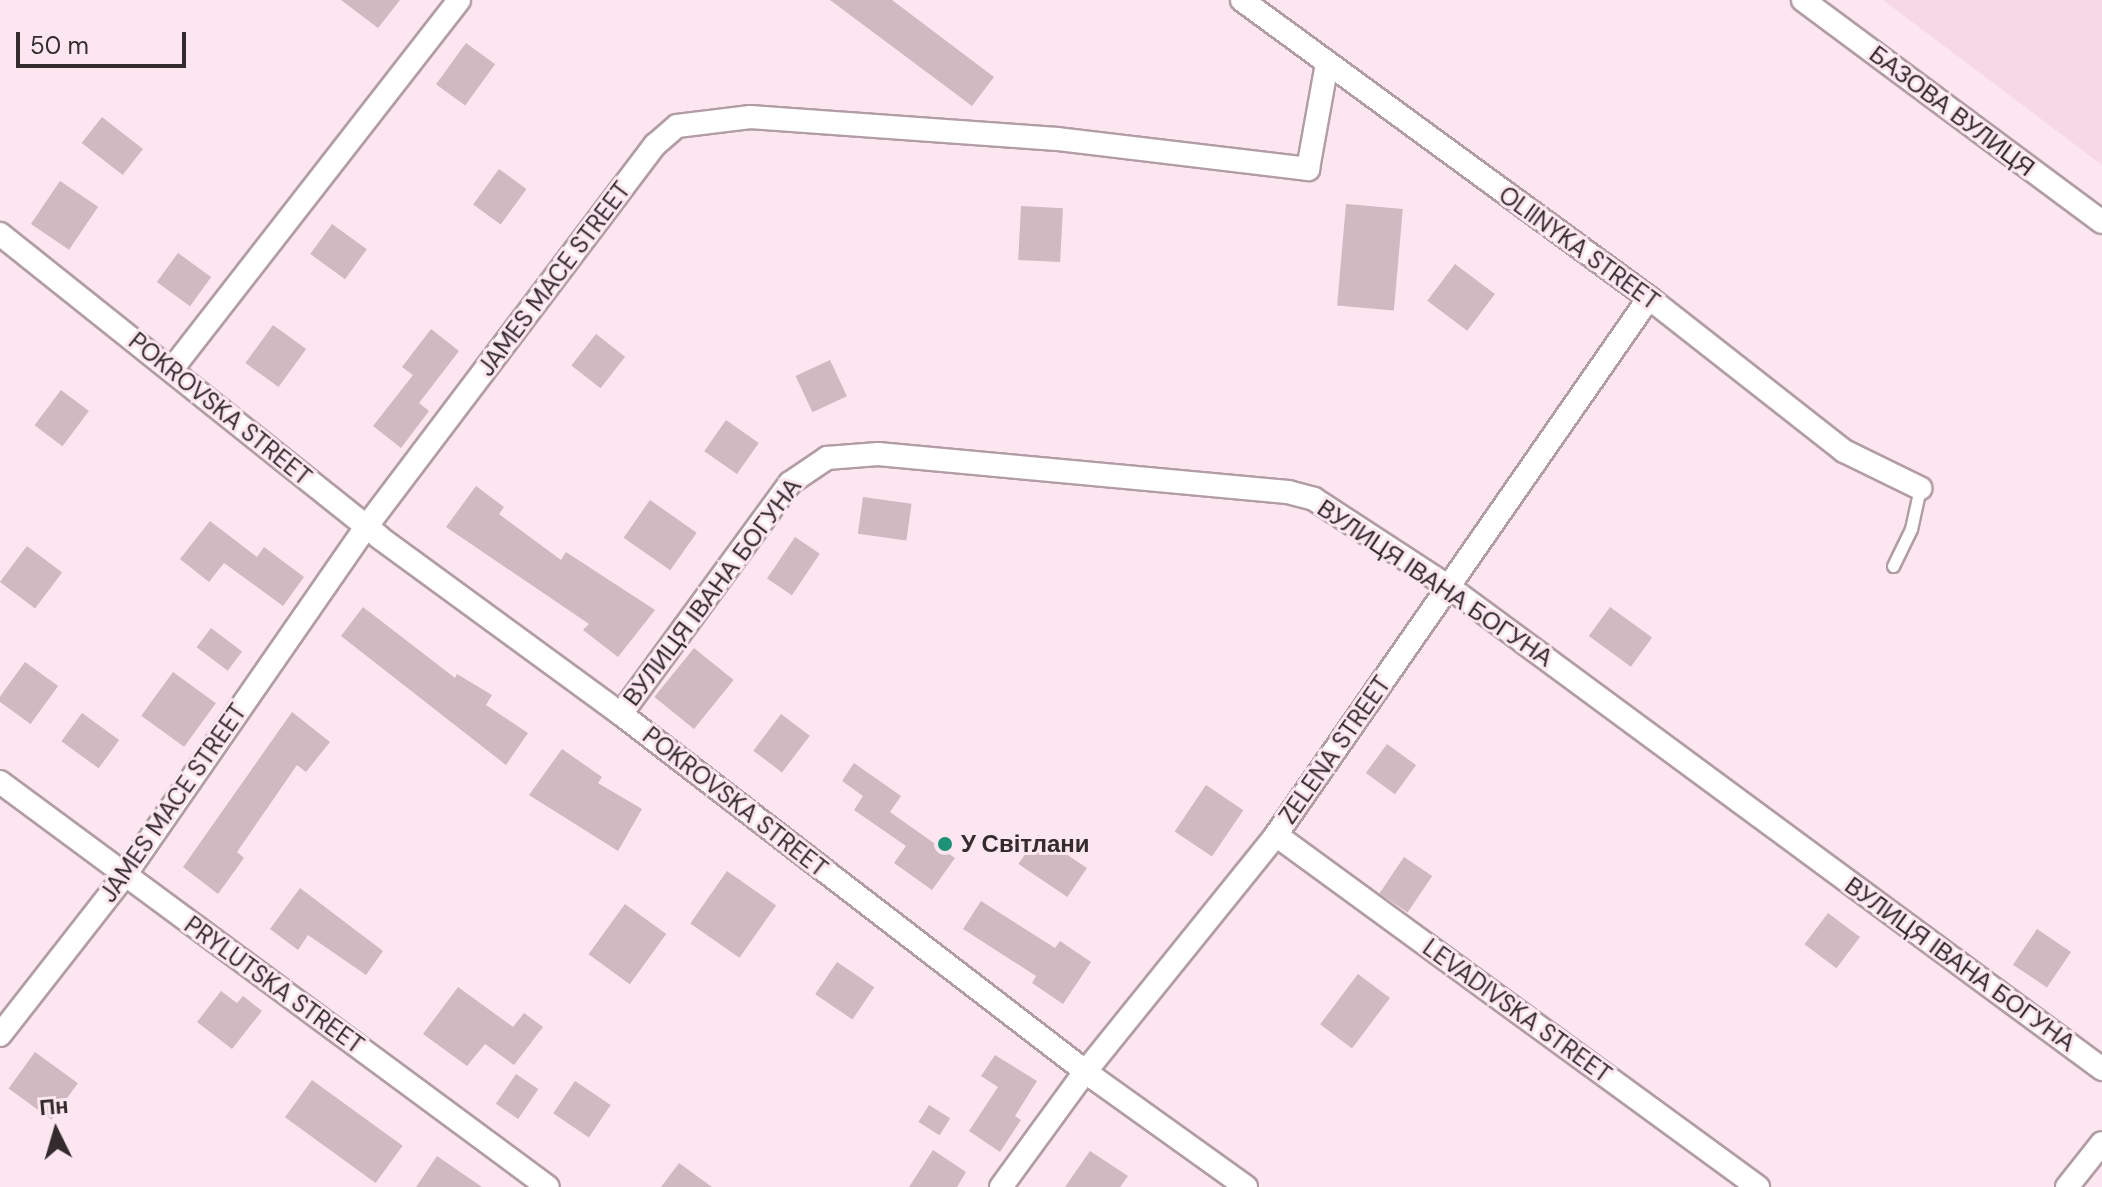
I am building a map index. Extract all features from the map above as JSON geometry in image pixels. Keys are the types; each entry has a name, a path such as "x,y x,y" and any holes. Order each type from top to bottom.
{"street":[{"path":"172,369 459,0"},
{"name":"OLIINYKA STREET","path":"1242,0 1649,298 1844,451 1920,488"},
{"name":"БАЗОВА ВУЛИЦЯ","path":"1803,0 2102,222"},
{"name":"JAMES MACE STREET","path":"0,1035 125,875 366,527 655,145 677,126 750,117 1057,139 1308,169 1327,63"},
{"name":"POKROVSKA STREET","path":"0,234 366,527 621,714 1085,1072 1246,1187"},
{"name":"ZELENA STREET","path":"1001,1187 1085,1072 1276,835 1649,298"},
{"name":"ВУЛИЦЯ ІВАНА БОГУНА","path":"621,714 790,483 807,468 851,454 1288,492 1314,499 1449,587 2102,1069"},
{"name":"PRYLUTSKA STREET","path":"0,782 548,1187"},
{"name":"LEVADIVSKA STREET","path":"1276,835 1758,1187"},
{"path":"2067,1187 2102,1143"}],"lane":[{"path":"1893,566 1911,529 1920,488"}],"shaded area":[{"path":"1883,0 2102,0 2102,165"}],"building":[{"path":"341,0 400,0 378,28"},
{"path":"830,0 892,0 994,77 972,106"},
{"path":"466,43 495,64 465,105 436,84"},
{"path":"102,117 143,149 123,175 82,143"},
{"path":"499,169 527,189 501,225 473,205"},
{"path":"60,181 98,207 69,250 31,224"},
{"path":"1346,204 1403,209 1394,311 1337,306"},
{"path":"1021,206 1063,208 1060,262 1018,260"},
{"path":"332,224 367,249 345,279 310,254"},
{"path":"178,253 211,277 190,306 157,282"},
{"path":"1455,264 1495,294 1467,331 1427,301"},
{"path":"273,325 306,349 279,387 245,363"},
{"path":"431,329 459,351 419,403 429,411 401,448 373,426 413,375 402,367"},
{"path":"596,334 625,357 601,388 571,366"},
{"path":"830,360 847,396 812,412 796,376"},
{"path":"61,390 89,411 62,446 35,425"},
{"path":"726,420 759,443 737,474 704,451"},
{"path":"476,486 504,507 499,514 561,560 566,552 655,610 618,657 583,630 589,624 446,527"},
{"path":"863,497 912,504 906,540 858,534"},
{"path":"650,500 697,533 670,570 624,538"},
{"path":"210,521 257,557 264,547 304,577 283,606 224,563 209,582 180,559"},
{"path":"795,537 820,554 792,595 767,578"},
{"path":"27,546 62,572 35,608 0,582"},
{"path":"363,607 455,678 457,674 492,695 486,705 528,733 506,765 341,636"},
{"path":"1610,607 1652,638 1631,667 1589,636"},
{"path":"211,628 242,651 228,671 197,647"},
{"path":"694,648 734,680 694,729 654,697"},
{"path":"25,662 58,686 31,724 0,702 0,696"},
{"path":"173,672 216,703 184,747 141,716"},
{"path":"292,712 330,742 306,772 297,765 237,852 244,858 218,894 183,867"},
{"path":"82,713 119,740 99,768 61,741"},
{"path":"781,714 810,736 782,772 753,751"},
{"path":"1387,744 1416,765 1395,794 1366,773"},
{"path":"562,749 602,777 598,783 642,809 618,851 529,795"},
{"path":"854,763 901,796 890,812 955,858 932,890 894,863 906,846 854,810 863,796 842,781"},
{"path":"1206,785 1243,810 1212,857 1175,831"},
{"path":"1038,835 1087,868 1067,897 1018,864"},
{"path":"1404,857 1432,876 1408,912 1379,893"},
{"path":"727,871 776,905 739,958 690,923"},
{"path":"300,888 383,951 366,975 308,935 298,950 270,929"},
{"path":"981,901 1055,948 1060,941 1091,962 1063,1004 1032,983 1036,976 963,929"},
{"path":"625,904 666,934 630,984 589,954"},
{"path":"1828,913 1860,937 1836,968 1805,944"},
{"path":"2037,929 2071,952 2047,988 2013,965"},
{"path":"837,962 874,987 852,1019 815,994"},
{"path":"1358,974 1390,998 1352,1048 1320,1024"},
{"path":"458,987 513,1027 524,1013 543,1027 514,1065 485,1044 467,1066 423,1034"},
{"path":"221,991 237,1003 243,996 262,1011 232,1049 197,1022"},
{"path":"35,1052 78,1083 51,1120 9,1088"},
{"path":"995,1055 1037,1081 1015,1116 1021,1120 1000,1152 969,1131 998,1087 981,1076"},
{"path":"516,1074 538,1089 518,1119 496,1104"},
{"path":"312,1080 403,1146 376,1183 285,1117"},
{"path":"575,1081 611,1105 589,1137 553,1113"},
{"path":"929,1105 950,1118 940,1135 918,1122"},
{"path":"933,1150 966,1172 957,1187 909,1187"},
{"path":"1090,1151 1128,1176 1120,1187 1065,1187"},
{"path":"437,1156 482,1187 416,1187"},
{"path":"679,1163 712,1187 661,1187"}],"place":[{"name":"У Світлани","path":"945,844"}]}
